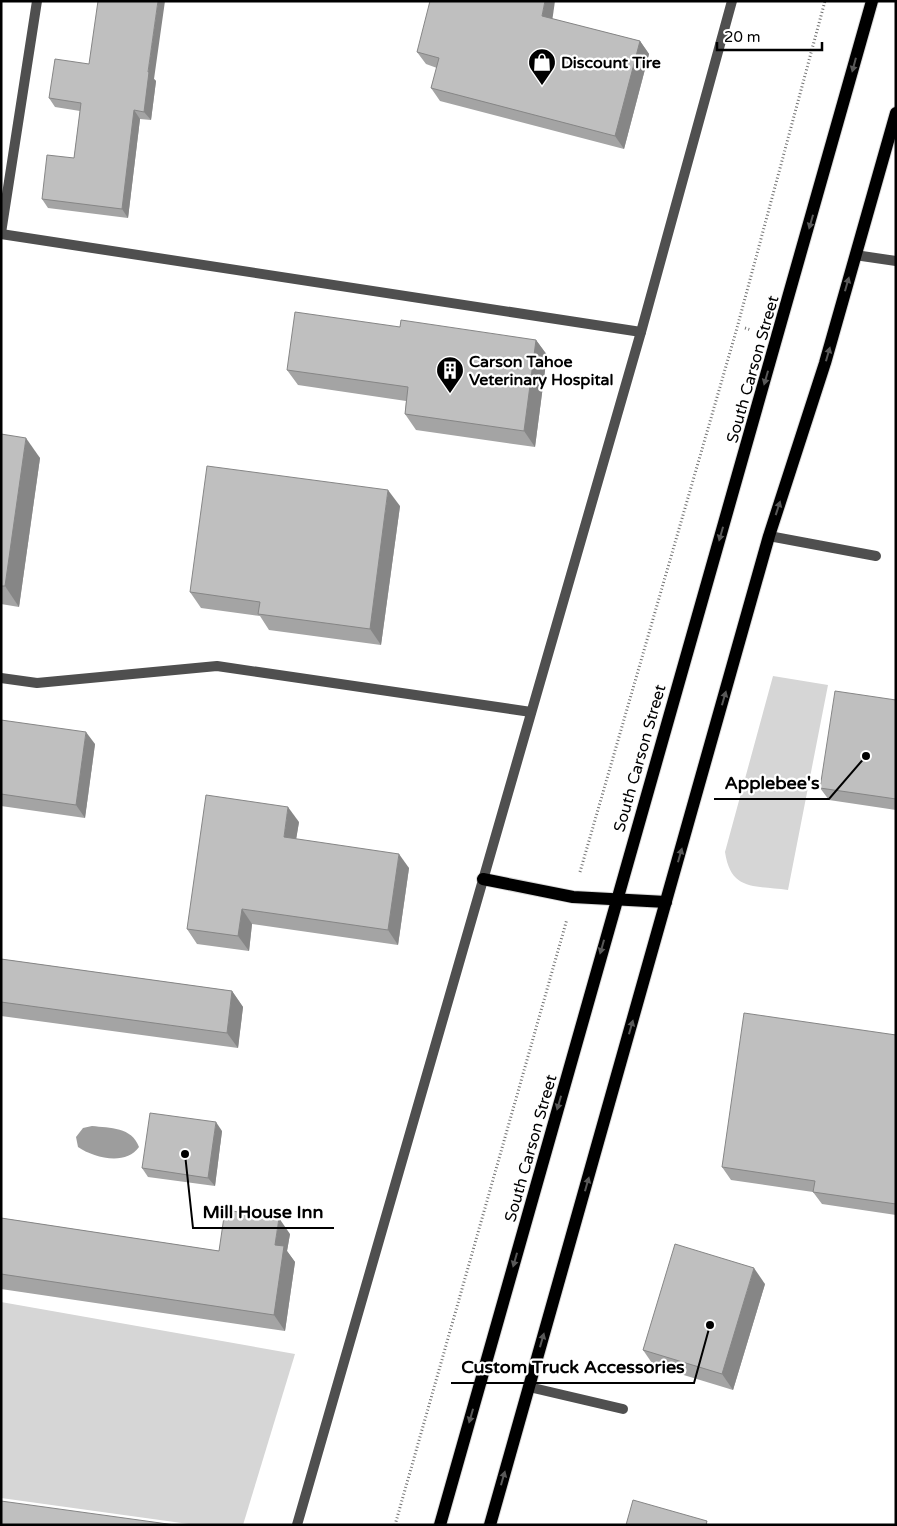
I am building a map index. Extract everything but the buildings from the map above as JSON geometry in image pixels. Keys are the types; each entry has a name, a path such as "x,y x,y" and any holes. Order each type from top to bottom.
{"main road":[{"name":"South Carson Street","path":"440,1525 616,900 828,162 872,1"},
{"path":"490,1525 769,536 825,362 896,113"},
{"path":"483,879 555,894 616,900 666,902"}],"street":[{"path":"37,1 1,233 641,332"},
{"path":"297,1525 641,332 732,1"},
{"path":"855,255 896,261"},
{"path":"769,536 876,556"},
{"path":"1,678 38,683 217,666 531,712"},
{"path":"529,1387 623,1409"}],"path":[{"path":"588,840 737,328 825,1"},
{"path":"745,328 751,330"},
{"path":"394,1525 554,964"}],"shaded area":[{"path":"773,676 828,685 788,890 755,886 739,880 728,865 725,852"},
{"path":"92,1126 113,1128 126,1132 136,1140 139,1147 126,1157 118,1158 101,1157 85,1151 78,1147 76,1137 83,1128"},
{"path":"1,1302 295,1354 243,1525 196,1525 1,1498"}],"place":[{"name":"Discount Tire","path":"542,86"},
{"name":"Carson Tahoe Veterinary Hospital","path":"450,394"},
{"name":"Applebee's","path":"866,756"},
{"name":"Mill House Inn","path":"185,1154"},
{"name":"Custom Truck Accessories","path":"710,1325"}]}
